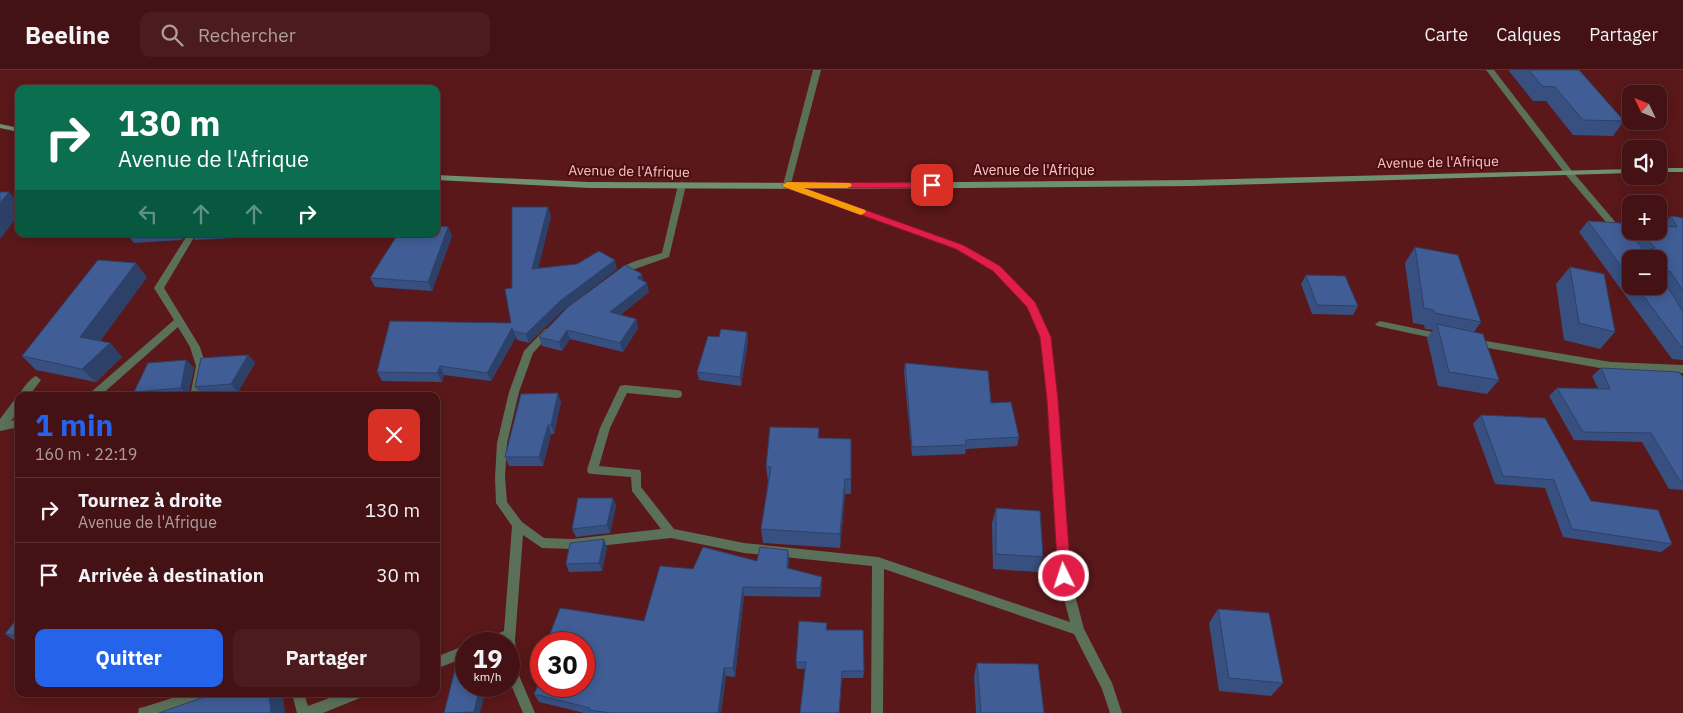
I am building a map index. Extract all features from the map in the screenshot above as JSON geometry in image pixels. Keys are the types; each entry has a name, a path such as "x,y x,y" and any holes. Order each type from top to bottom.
{"main road":[{"path":"0,126 15,129"},
{"path":"1667,170 1683,170"},
{"name":"Avenue de l'Afrique","path":"440,177 589,185 1192,183 1622,171"}],"street":[{"path":"817,70 787,185 959,247 996,269 1032,305 1045,337 1053,400 1064,576 1078,630 1108,687 1116,713"},
{"path":"1490,70 1569,173 1622,236"},
{"path":"606,282 626,269 666,255 682,185"},
{"path":"190,237 159,288 195,348 201,366 196,392"},
{"path":"558,321 529,351 514,392 502,444 500,477 502,503 518,525 542,543 572,544 671,533 744,548 878,562 1078,630"},
{"path":"99,392 179,322"},
{"path":"1380,324 1508,350 1612,366 1683,370"},
{"path":"27,392 36,380"},
{"path":"671,533 636,488 636,473 592,470 605,428 624,389 677,394"},
{"path":"15,407 0,427 15,424"},
{"path":"509,632 518,525"},
{"path":"877,713 878,562"},
{"path":"440,661 455,655"},
{"path":"520,695 529,713"},
{"path":"144,713 195,697"},
{"path":"299,697 305,713 348,697"}],"building":[{"path":"1529,70 1579,70 1622,121 1583,120 1555,87 1542,86"},
{"path":"0,192 9,192 0,203"},
{"path":"512,207 548,207 532,269 577,264 599,251 615,260 560,301 526,334 513,331 512,328 487,373 440,366 437,373 377,372 390,321 511,323 505,289 512,288"},
{"path":"1671,216 1683,218 1683,291 1670,271 1667,272 1667,250 1644,250 1655,248 1648,240 1667,240 1667,226 1677,227"},
{"path":"1588,221 1621,223 1622,240 1635,240 1644,250 1622,250 1622,268"},
{"path":"440,226 448,227 428,282 370,278 396,237 440,237"},
{"path":"1415,247 1458,255 1481,322 1435,313 1434,310 1424,308"},
{"path":"98,260 136,263 80,337 110,343 82,369 22,356"},
{"path":"625,265 642,274 637,278 647,283 610,312 636,319 620,343 567,330 559,342 539,337 568,307"},
{"path":"1570,267 1604,274 1615,332 1579,323"},
{"path":"1306,275 1345,276 1358,306 1317,305"},
{"path":"1667,286 1683,312 1683,349 1643,295 1667,295"},
{"path":"1437,324 1483,334 1499,380 1449,372"},
{"path":"721,329 747,332 740,377 697,372 708,336 719,337"},
{"path":"248,355 231,384 195,387 201,358"},
{"path":"186,360 181,388 134,392 148,363"},
{"path":"905,363 988,371 991,403 1011,402 1019,437 966,440 966,445 912,447"},
{"path":"1601,368 1679,372 1683,377 1683,481 1680,481 1651,433 1583,432 1557,388 1610,389"},
{"path":"558,393 551,425 548,425 539,457 505,457 521,394"},
{"path":"1481,415 1545,418 1591,501 1658,510 1672,544 1572,529 1554,480 1503,476"},
{"path":"770,427 819,428 818,438 851,439 851,479 845,479 840,534 761,529 771,467 766,467"},
{"path":"578,498 613,498 607,525 572,529"},
{"path":"996,508 1040,511 1043,557 996,554"},
{"path":"604,539 599,563 566,564 570,543"},
{"path":"703,547 757,561 760,547 788,550 787,568 822,577 820,588 743,587 733,668 724,668 718,713 611,713 589,710 590,708 546,697 595,697 595,632 551,632 560,608 644,621 660,566 693,569"},
{"path":"1218,609 1269,613 1283,683 1229,678"},
{"path":"15,621 15,635 5,634"},
{"path":"799,621 827,623 826,630 863,630 864,671 842,671 839,713 800,713 806,662 796,662"},
{"path":"977,663 1038,664 1044,713 981,713"},
{"path":"455,670 455,697 477,697 474,712 444,713"},
{"path":"204,697 269,697 271,713 159,713"}],"slow traffic":[{"path":"847,186 787,185 861,212"}],"route":[{"path":"932,185 787,185 959,247 996,269 1032,305 1045,337 1053,400 1064,576"}]}
